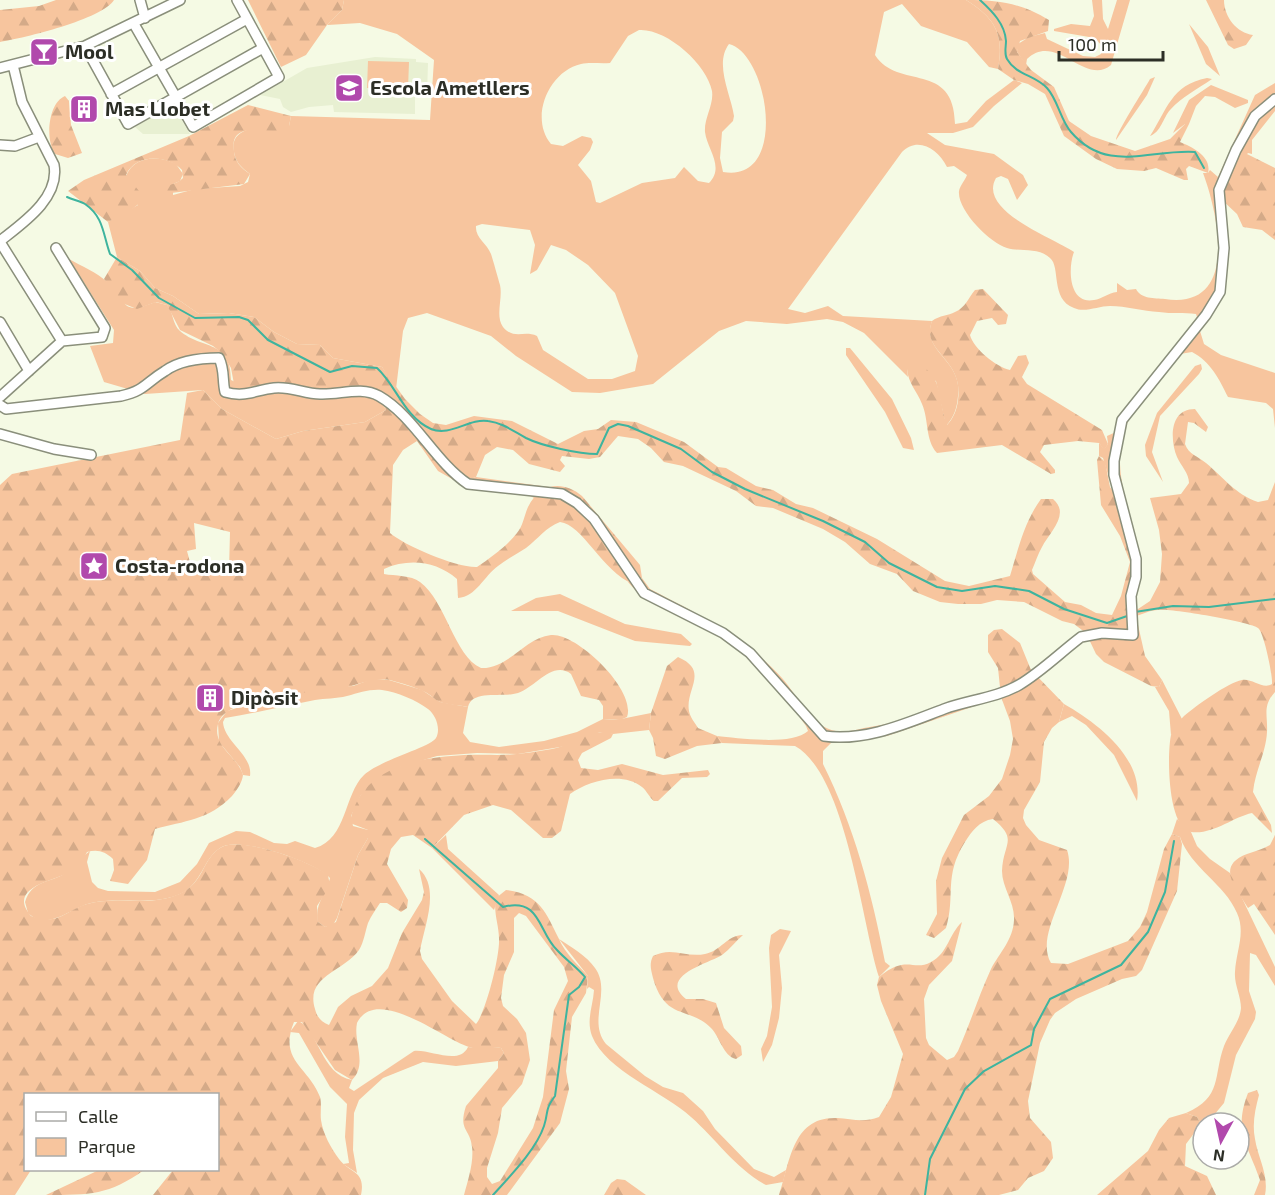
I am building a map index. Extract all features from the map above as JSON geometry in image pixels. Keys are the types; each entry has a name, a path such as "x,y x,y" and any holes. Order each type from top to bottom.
{"street":[{"path":"140,0 145,18"},
{"path":"0,68 85,46 180,0"},
{"path":"134,24 192,127 279,77 237,0"},
{"path":"111,94 247,19"},
{"path":"85,46 128,124 263,48"},
{"path":"14,65 22,102 54,165 56,177 50,195 0,241 62,341"},
{"path":"56,248 105,328 102,337 62,341 0,397 0,405 6,409 138,392 165,370 192,360 208,358 219,358 225,370 222,382 225,392 240,397 286,388 320,394 363,391 379,396 433,446 455,475 468,484 562,494 577,503 599,527 644,593 723,633 750,653 824,736 850,736 890,729 944,709 1004,692 1028,679 1081,637 1102,633 1133,635 1131,596 1136,577 1136,559 1114,475 1114,460 1122,420 1206,315 1220,292 1224,248 1219,190 1236,150 1255,116 1275,99"},
{"path":"0,145 15,146 39,137"},
{"path":"0,322 29,371"},
{"path":"0,434 54,449 91,455"}],"shaded area":[{"name":"Escola Ametllers","path":"375,57 416,59 416,62 428,63 427,95 415,95 415,114 334,112 333,105 309,107 291,112 283,107 280,99 260,95 307,68"},
{"path":"170,107 175,109 190,134 143,134 135,127"}],"green space":[{"path":"56,0 114,0 107,7 79,21 0,42 0,10 39,6"},
{"path":"248,0 344,0 342,10 327,25 306,55 281,67"},
{"path":"344,0 966,0 984,14 996,28 1000,46 998,69 989,67 967,42 921,26 902,4 884,12 875,55 885,66 935,84 945,91 952,104 955,124 967,122 986,101 1014,80 1022,83 973,127 953,133 927,133 945,145 994,154 1023,175 1028,185 1017,200 1008,179 1001,176 996,178 993,190 997,202 1020,222 1074,252 1071,267 1072,284 1079,297 1085,300 1097,299 1117,292 1117,283 1127,290 1136,289 1144,296 1165,299 1189,299 1204,290 1214,275 1218,256 1218,235 1203,173 1208,173 1210,170 1218,177 1255,95 1275,83 1275,111 1252,140 1252,154 1248,153 1225,181 1219,300 1200,331 1204,344 1221,355 1275,373 1275,428 1273,409 1266,403 1228,397 1218,377 1199,356 1192,352 1180,354 1136,407 1127,423 1122,440 1120,459 1122,482 1135,534 1140,568 1139,577 1103,458 1099,456 1099,443 1104,449 1108,444 1107,436 1116,432 1197,317 1196,314 1164,313 1116,306 1083,310 1067,304 1059,291 1055,268 1050,258 1040,252 1007,248 984,233 969,216 960,199 959,191 967,175 954,166 947,167 933,150 921,145 908,147 902,152 788,309 805,313 828,306 843,316 932,321 930,332 932,341 949,364 958,383 956,408 946,426 936,381 907,369 908,377 864,333 843,322 827,319 787,324 746,321 719,331 653,384 600,393 572,392 516,356 491,336 427,313 408,318 403,331 396,389 382,367 333,358 320,345 297,344 274,332 254,317 229,313 199,314 173,296 155,288 140,271 117,257 108,222 138,205 126,176 135,164 148,159 162,159 176,164 183,174 180,181 173,184 173,195 195,189 240,186 248,182 250,174 236,159 234,143 237,136 252,128 289,126 291,116 430,120 434,60 397,34 360,23 327,25 342,10","holes":["639,30 650,31 673,41 694,59 709,81 712,101 705,132 714,158 714,177 709,183 698,181 684,167 675,178 642,183 600,203 596,202 591,181 578,165 590,150 593,142 591,138 582,136 563,146 551,144 542,122 542,109 546,97 560,76 570,68 581,64 610,63 628,36","729,44 743,53 754,70 762,92 766,116 764,139 757,158 744,170 723,172 720,158 722,132 733,121 734,116 723,70 725,52","482,224 530,230 535,245 530,274 537,270 551,245 566,250 588,265 615,293 638,356 635,371 612,379 588,379 543,350 537,336 507,331 500,318 501,290 493,260 489,250 477,234 476,226"]},
{"path":"966,0 1009,4 1029,10 1049,20 1048,31 1020,41 1017,52 1031,70 1054,87 1069,121 1091,136 1135,151 1170,139 1185,124 1189,124 1180,142 1204,157 1208,173 1189,166 1186,169 1188,180 1184,180 1156,168 1144,171 1117,169 1096,159 1064,136 1045,94 1028,84 1014,80 998,69 1000,46 996,28 984,14"},
{"path":"1092,0 1102,0 1103,19 1108,29 1117,0 1130,0 1111,65 1101,70 1091,69 1049,51 1038,52 1027,59 1026,65 1017,52 1018,44 1029,37 1045,33 1047,39 1083,56 1095,57 1101,54 1102,46 1095,38 1054,31 1054,29 1071,24 1090,26 1094,16"},
{"path":"1206,0 1224,0 1226,12 1232,23 1247,34 1253,35 1246,45 1234,49 1228,45"},
{"path":"1189,24 1208,47 1220,76 1206,64"},
{"path":"368,61 409,62 408,89 367,88"},
{"path":"1155,77 1147,95 1116,140 1150,79"},
{"path":"1207,78 1212,79 1175,105 1157,131 1150,136 1171,100 1185,86"},
{"path":"1211,85 1248,100 1248,103 1235,108 1215,97 1205,96 1196,106 1189,124 1185,124 1173,133 1189,100"},
{"path":"65,96 69,101 71,125 82,153 68,158 55,154 49,131 55,106"},
{"path":"248,105 291,116 289,126 283,131 250,130 237,135 234,141 234,151 237,162 250,174 244,184 163,194 159,192 161,189 183,178 182,170 168,161 144,160 130,168 126,175 139,191 141,202 126,214 108,222 68,191 84,180 189,136"},
{"path":"1245,153 1275,168 1275,240 1262,230 1243,227 1237,214 1222,200 1231,167"},
{"path":"117,257 140,271 155,288 173,296 199,314 229,313 254,317 274,332 297,344 320,345 333,358 382,367 405,399 433,423 446,425 474,416 512,421 558,444 584,431 598,429 611,420 636,422 684,442 718,467 726,468 756,486 773,490 796,504 813,508 877,539 945,581 969,586 1010,576 1022,536 1035,508 1041,499 1053,499 1060,511 1059,517 1039,553 1032,570 1033,574 1065,602 1081,605 1096,613 1112,615 1121,596 1130,562 1120,536 1101,505 1097,460 1099,456 1105,462 1110,487 1115,494 1133,550 1135,611 1150,601 1160,582 1162,554 1159,530 1150,498 1181,494 1189,483 1177,457 1173,434 1180,414 1186,410 1195,409 1208,427 1206,432 1194,423 1188,422 1185,444 1191,453 1206,463 1236,490 1258,502 1268,500 1275,482 1275,692 1268,702 1266,711 1266,740 1253,792 1271,825 1272,833 1252,813 1207,831 1191,832 1183,827 1177,818 1170,789 1171,735 1184,716 1212,695 1236,682 1246,680 1265,686 1272,684 1270,664 1260,631 1252,625 1165,610 1155,610 1136,616 1145,656 1162,680 1159,687 1151,686 1104,662 1096,654 1086,633 1074,624 1062,621 1024,602 997,600 981,604 958,604 940,602 913,591 897,574 870,564 845,542 823,529 773,508 756,506 736,491 683,466 664,462 651,448 638,439 618,436 600,457 589,459 562,456 560,460 565,466 560,472 529,464 513,450 497,447 485,455 476,477 459,483 438,471 417,441 403,450 393,465 390,533 397,538 445,560 477,567 493,556 517,533 528,507 539,493 552,486 560,486 582,496 640,565 642,578 633,584 622,578 576,531 560,522 498,566 475,590 464,597 458,598 457,579 431,565 403,563 384,569 384,574 412,578 420,582 437,602 464,652 481,668 500,664 541,637 551,635 575,643 589,653 614,678 628,706 627,717 620,720 603,719 603,706 599,700 581,696 571,674 557,670 518,693 482,696 471,701 468,707 440,702 417,688 383,679 339,689 287,694 250,701 235,707 224,715 218,724 219,739 243,775 242,781 232,796 205,815 155,829 147,860 128,884 110,881 114,870 113,859 104,852 91,851 87,852 81,863 72,871 46,881 29,891 25,898 25,906 31,916 48,919 61,916 87,904 153,900 174,896 184,892 197,880 214,853 220,848 242,845 274,851 306,863 328,875 330,886 317,906 318,922 325,927 336,922 358,855 368,838 368,830 350,823 357,801 370,784 388,772 431,758 511,754 552,749 590,734 605,732 613,734 611,738 582,753 578,760 581,768 598,770 622,764 663,775 708,770 710,774 707,777 682,778 658,801 654,801 642,787 625,780 605,780 586,785 570,794 561,831 552,838 543,838 511,810 493,805 464,815 432,848 413,835 401,837 391,849 387,864 408,900 407,908 401,912 387,903 380,903 368,923 359,950 320,982 315,989 313,998 316,1012 322,1021 329,1025 338,1007 351,996 372,986 388,968 402,933 422,900 424,892 419,869 426,877 430,897 420,951 422,959 452,1001 476,1024 492,983 499,947 496,898 506,890 527,896 540,906 565,949 588,976 586,993 572,1017 566,1071 569,1089 560,1123 507,1195 464,1195 472,1159 471,1141 463,1120 466,1106 498,1068 498,1061 504,1053 501,1048 469,1047 410,1017 394,1011 379,1009 366,1013 357,1023 360,1060 357,1074 352,1080 335,1070 302,1022 294,1022 290,1035 292,1055 320,1097 321,1120 325,1136 343,1164 359,1177 362,1187 361,1195 153,1195 172,1171 219,1171 219,1093 24,1093 24,1171 30,1171 15,1195 0,1195 0,485 12,474 180,440 187,393 203,390 222,409 276,439 303,431 365,422 386,410 374,391 367,387 321,389 273,382 250,389 234,384 231,368 223,354 213,346 180,330 167,305 156,302 137,309 122,303 104,279","holes":["194,523 230,532 229,571 198,573 191,566 187,551 196,549","519,913 526,916 564,967 568,981 554,1010 543,1097 533,1128 500,1181 492,1184 487,1177 487,1168 498,1133 502,1108 522,1084 530,1060 526,1033 517,1019 503,1006 501,998 504,975 514,952 514,918"]},
{"path":"69,259 103,278 126,305 136,308 155,302 167,305 180,331 221,351 230,367 231,380 250,389 273,382 321,389 367,387 374,391 386,410 365,422 303,431 276,439 222,409 203,390 145,394 104,382 90,346 113,343 114,330"},
{"path":"983,289 1008,315 1006,324 998,325 992,318 977,321 970,335 976,346 992,361 1010,370 1018,356 1026,355 1029,363 1022,377 1027,384 1102,430 1108,444 1104,450 1099,443 1078,441 1044,445 1040,452 1055,470 1055,473 1051,474 1002,445 937,453 933,448 924,410 909,379 907,369 912,363 922,366 935,379 947,425 957,407 958,386 955,374 932,341 930,332 932,321 958,310 975,290"},
{"path":"846,348 850,348 892,399 911,438 914,450 903,448 885,412 846,355"},
{"path":"1201,364 1202,369 1199,374 1160,416 1152,452 1163,482 1146,456 1145,445 1157,413 1195,366"},
{"path":"476,477 549,487 534,498 527,494 459,483"},
{"path":"642,578 650,589 720,628 752,650 782,678 819,724 836,731 899,721 999,688 1001,697 887,736 832,742 823,751 823,764 853,836 868,886 885,962 890,966 879,977 840,817 827,786 813,762 795,746 722,743 717,736 778,740 800,736 808,731 806,726 769,679 735,648 711,632 649,600 628,582 640,582"},
{"path":"560,594 625,624 681,634 692,644 690,646 635,641 558,611 511,611 536,598"},
{"path":"1002,629 1020,643 1031,670 1064,704 1059,722 1052,728 1044,742 1040,782 1024,810 1023,818 1039,840 1067,850 1069,863 1067,878 1048,937 1047,951 1051,963 1068,964 1128,941 1140,927 1147,912 1164,849 1172,834 1180,837 1182,844 1177,891 1142,970 1136,976 1122,979 1076,999 1055,1013 1050,1020 1040,1043 1028,1101 1030,1118 1051,1142 1053,1158 1044,1171 1028,1178 1018,1190 999,1195 779,1195 795,1144 810,1125 822,1119 874,1119 879,1117 891,1097 903,1054 881,1001 877,985 879,977 896,966 925,965 931,962 945,949 962,922 952,961 929,985 924,999 926,1038 929,1045 947,1060 954,1057 958,1051 991,969 1011,934 1014,913 1002,871 1008,837 993,819 976,827 958,854 952,876 946,928 934,938 926,935 937,914 936,881 942,858 964,815 989,796 1002,779 1010,755 1013,739 1010,721 1001,697 998,668 988,652 988,635 994,630"},
{"path":"678,657 693,668 694,681 689,703 691,718 698,728 717,736 722,743 697,746 665,759 656,756 649,730 651,713 667,666"},
{"path":"372,679 389,680 422,690 440,702 468,707 463,733 470,742 499,747 544,741 577,732 603,719 616,720 651,713 649,730 613,734 600,732 566,746 518,754 477,753 437,756 400,767 361,795 351,816 353,826 368,830 368,838 358,855 333,925 325,927 318,922 317,916 330,878 293,858 243,845 229,845 220,848 210,858 189,889 171,897 102,901 84,905 60,917 44,920 28,913 25,902 32,890 66,873 90,851 87,862 92,882 98,888 108,891 155,892 180,882 197,864 209,843 236,831 250,832 274,843 287,844 295,841 315,848 325,843 339,826 352,793 364,775 371,769 432,742 436,738 438,726 431,712 406,697 377,690 225,718 223,722 228,736 247,762 250,776 243,775 240,767 219,742 218,723 227,711 272,697 306,690 353,686"},
{"path":"1162,680 1182,719 1171,735 1169,711 1155,687 1159,687"},
{"path":"1064,704 1103,731 1125,756 1133,770 1137,785 1137,801 1114,755 1086,725 1072,716 1059,722"},
{"path":"1177,819 1191,832 1197,846 1210,859 1230,873 1275,967 1275,986 1256,955 1250,953 1249,991 1256,1012 1255,1019 1236,1055 1224,1103 1217,1111 1191,1111 1191,1115 1186,1113 1206,1100 1215,1085 1224,1046 1240,1013 1241,1004 1235,976 1241,928 1237,913 1225,893 1192,858 1180,837 1172,834"},
{"path":"446,835 448,849 499,895 494,910 432,848"},
{"path":"1275,835 1275,935 1254,904 1248,908 1234,885 1230,871 1237,859 1270,845"},
{"path":"780,929 791,931 779,955 782,988 779,1018 772,1045 763,1062 761,1049 767,1036 772,1007 769,948 771,935"},
{"path":"743,935 722,955 681,977 678,984 679,991 686,999 703,999 716,1003 724,1028 741,1046 742,1055 736,1059 728,1054 711,1028 703,1021 678,1011 664,1001 653,978 651,964 653,956 660,953 705,954"},
{"path":"559,939 588,960 600,977 599,1026 606,1044 645,1076 663,1087 683,1093 703,1111 715,1129 754,1169 774,1177 786,1170 783,1182 766,1185 745,1171 691,1117 622,1070 599,1049 590,1030 594,990 589,987 587,989 588,976"},
{"path":"298,1021 311,1032 333,1070 352,1080 349,1088 354,1091 414,1051 451,1056 464,1053 468,1047 501,1048 504,1053 498,1061 456,1066 423,1062 383,1078 359,1100 354,1113 353,1150 357,1173 343,1164 349,1163 345,1137 347,1104 330,1087 299,1033 290,1032"},
{"path":"1257,1090 1259,1095 1254,1117 1254,1133 1264,1174 1265,1195 1254,1195 1260,1180 1251,1157 1251,1111 1243,1111 1248,1093"},
{"path":"1186,1113 1191,1115 1191,1137 1186,1144 1185,1166 1191,1171 1207,1176 1216,1195 1097,1195 1148,1151 1159,1130 1169,1118"},
{"path":"97,1171 142,1171 120,1184 98,1192 46,1195"},
{"path":"617,1179 625,1180 646,1195 604,1195 611,1183"}],"waterway":[{"path":"980,0 993,13 1003,29 1007,59 1020,72 1047,88 1067,127 1085,145 1099,152 1129,157 1195,152 1204,168"},
{"path":"67,197 91,209 102,227 110,254 132,270 159,298 195,318 239,317 248,320 268,340 330,372 352,366 377,368 414,417 431,429 445,431 474,422 488,421 503,425 541,444 597,454 609,428 618,424 628,426 681,449 712,472 745,489 823,521 865,542 889,563 937,587 962,591 995,586 1029,591 1064,609 1107,623 1130,615"},
{"path":"1135,612 1173,606 1209,607 1275,599"},
{"path":"425,839 503,907 515,905 532,911 551,943 585,977 579,987 569,995 555,1096 548,1108 540,1135 522,1162 493,1195"},
{"path":"925,1195 930,1159 965,1089 984,1071 1031,1045 1034,1029 1050,999 1121,965 1148,932 1165,892 1174,841"}],"place":[{"name":"Mool","path":"44,52"},
{"name":"Escola Ametllers","path":"349,88"},
{"name":"Mas Llobet","path":"84,109"},
{"name":"Costa-rodona","path":"94,566"},
{"name":"Dipòsit","path":"210,698"}]}
